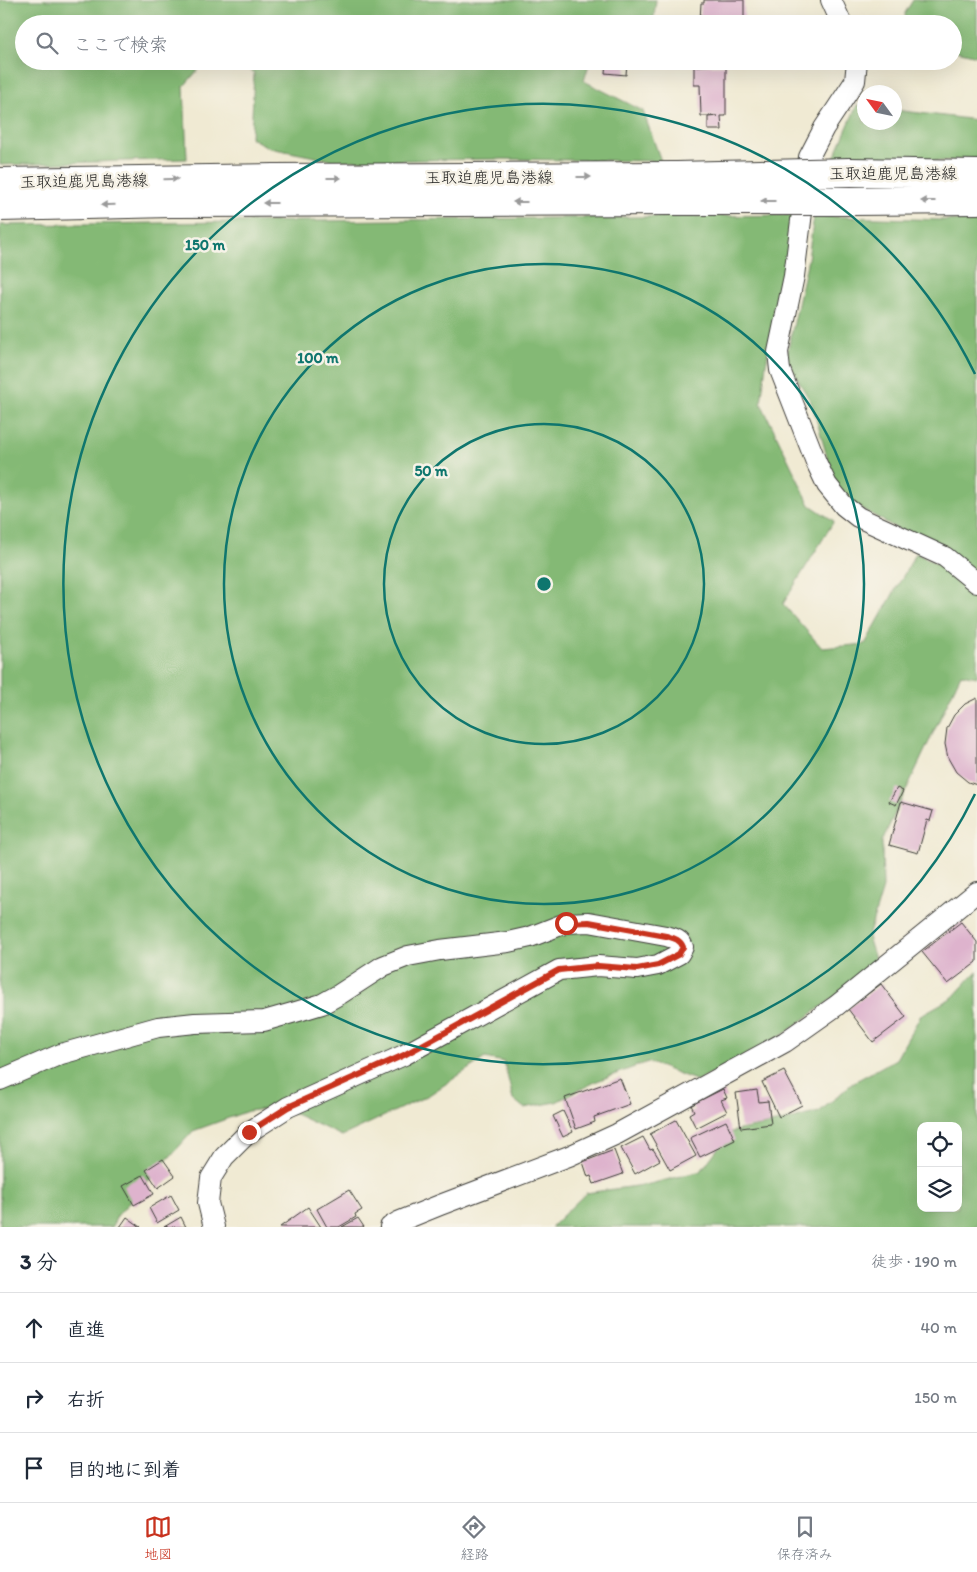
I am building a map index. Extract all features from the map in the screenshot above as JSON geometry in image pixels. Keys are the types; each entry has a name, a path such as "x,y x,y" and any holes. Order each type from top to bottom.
{"main road":[{"name":"玉取迫鹿児島港線","path":"0,207 675,189 850,172 977,174"},
{"name":"玉取迫鹿児島港線","path":"0,182 284,178 675,189 852,201 977,200"}],"street":[{"path":"831,0 838,15"},
{"path":"856,70 854,81 824,128 809,157 794,276 778,352 780,370 816,462 827,485 844,506 858,518 945,557 977,583"},
{"path":"390,1227 398,1222 569,1156 617,1134 785,1042 836,1006 977,892"},
{"path":"0,1080 62,1054 158,1027 195,1023 264,1021 322,1004 383,966 408,956 440,950 508,942 530,937 566,923 589,922 666,936 682,943 683,947 679,954 658,965 637,969 598,966 559,970 404,1055 288,1107 249,1132 224,1158 212,1178 208,1203 214,1227"}],"green space":[{"path":"0,0 656,0 654,15 15,15 15,70 198,70 184,86 187,159 0,165"},
{"path":"913,0 977,0 977,56 962,52 962,15 905,15"},
{"path":"250,70 587,70 584,81 643,111 661,161 496,159 335,161 270,148 251,138 254,73"},
{"path":"857,105 857,130 902,130 902,111 977,120 977,162 834,158"},
{"path":"794,215 789,252 766,364 761,403 810,505 834,521 783,604 822,648 865,644 916,553 946,569 977,599 977,677 961,674 882,841 883,888 868,937 876,962 862,977 784,1034 698,1081 648,1062 597,1081 556,1102 524,1108 513,1099 504,1062 485,1058 429,1095 342,1136 280,1107 248,1111 193,1131 117,1216 112,1227 0,1227 0,225"},
{"path":"814,216 977,221 977,574 850,502 834,481 812,404 786,359 808,259"},
{"path":"977,971 977,1227 551,1227 586,1193 650,1184 701,1171 730,1132 819,1112 854,1082 896,1059 921,1015 953,997"}],"building":[{"path":"704,0 744,0 744,15 700,15 701,3 704,3"},
{"path":"605,70 626,70 626,75 605,73"},
{"path":"694,70 726,70 726,116 721,116 722,130 708,130 708,117 718,116 701,116 700,85 694,85"},
{"path":"977,698 977,785 968,782 956,772 948,758 945,744 947,728 954,715 965,704"},
{"path":"897,788 903,791 896,805 889,802"},
{"path":"901,802 933,811 930,821 927,820 918,853 889,845"},
{"path":"961,922 977,942 977,962 948,984 922,952"},
{"path":"881,984 906,1017 873,1042 848,1009"},
{"path":"784,1071 802,1105 779,1117 762,1082"},
{"path":"620,1078 630,1104 594,1117 595,1122 576,1129 565,1098"},
{"path":"723,1089 727,1098 721,1100 727,1112 696,1128 689,1114 694,1111 691,1105"},
{"path":"757,1090 759,1102 768,1101 771,1124 741,1128 736,1093"},
{"path":"563,1111 573,1132 563,1137 553,1116"},
{"path":"676,1120 696,1156 670,1170 650,1134"},
{"path":"726,1121 735,1140 700,1157 690,1138"},
{"path":"643,1137 650,1150 653,1149 660,1160 635,1174 621,1148"},
{"path":"614,1150 623,1174 594,1184 591,1176 588,1177 583,1162"},
{"path":"163,1159 175,1176 158,1188 146,1170"},
{"path":"143,1175 154,1194 134,1205 123,1186"},
{"path":"349,1190 362,1210 355,1214 356,1217 339,1227 327,1227 317,1209"},
{"path":"171,1195 179,1210 157,1223 149,1208"},
{"path":"308,1207 321,1227 280,1227"},
{"path":"127,1217 141,1227 120,1227"},
{"path":"181,1217 186,1227 164,1227"},
{"path":"358,1218 364,1227 342,1227"}],"route":[{"path":"249,1132 288,1107 404,1055 559,970 598,966 637,969 658,965 679,954 683,947 682,943 678,940 666,936 589,922 566,923"}]}
